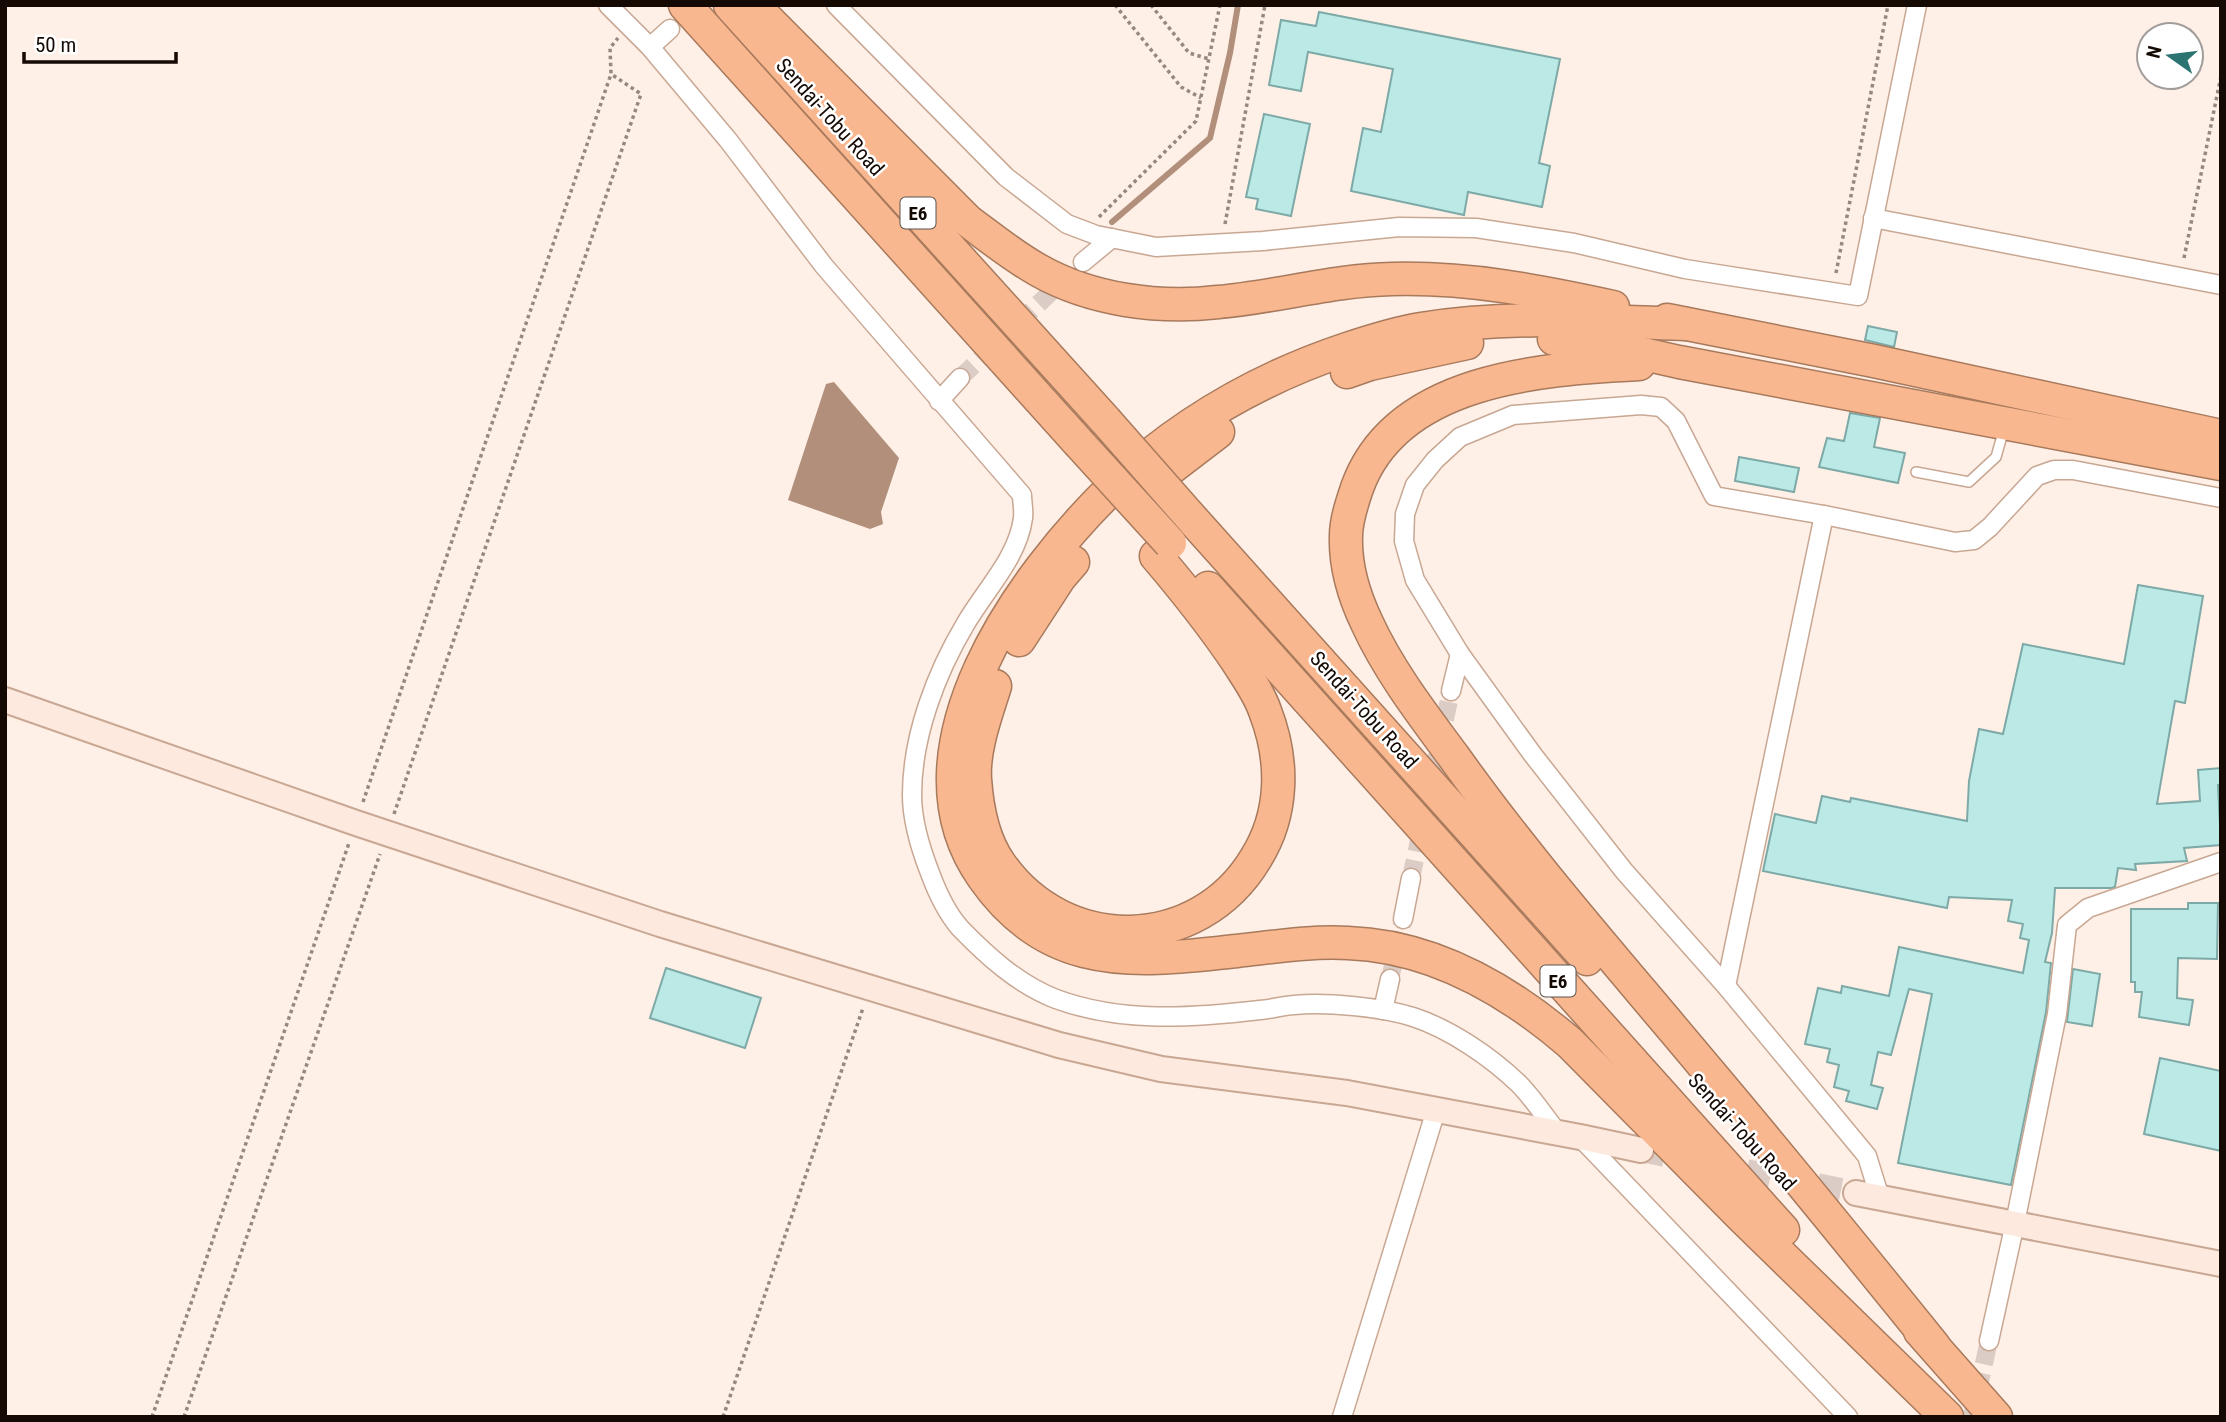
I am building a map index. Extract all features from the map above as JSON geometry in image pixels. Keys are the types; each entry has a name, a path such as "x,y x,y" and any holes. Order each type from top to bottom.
{"highway":[{"name":"Sendai-Tobu Road","path":"730,5 1106,421 1996,1417"},
{"path":"753,5 968,221 1039,271 1073,286 1140,302 1174,304 1218,302 1390,279 1455,280 1505,285 2221,436"},
{"name":"Sendai-Tobu Road","path":"677,17 803,138 1072,449 1163,550 1226,608 1948,1417"},
{"path":"1686,324 1561,320 1488,322 1417,330 1376,340 1288,371 1200,418 1159,447 1091,508 1028,584 998,633 968,697 954,756 956,813 964,843 975,866 1009,910 1055,941 1083,951 1138,958 1177,957 1314,943 1383,946 1454,967 1495,987 1570,1043 1741,1216 1948,1417"},
{"path":"1163,550 1253,686 1265,710 1278,761 1279,791 1274,820 1263,847 1248,872 1228,894 1206,911 1183,923 1158,930 1111,932 1085,927 1060,917 1016,885 998,862 978,808 974,775 986,714 997,682 1014,648 1060,577 1105,525 1142,489 1208,439 1287,395 1370,364 1461,344 1499,339 1562,339 1590,342 1679,362 2221,464"},
{"path":"1679,362 1587,367 1515,376 1449,397 1420,411 1396,430 1375,452 1354,495 1346,534 1348,564 1356,596 1367,624 1394,671 1478,791 1568,904 1789,1167 1934,1346"}],"street":[{"path":"608,5 650,47 728,140 824,266 1022,495 1023,516 1019,535 1010,557 965,625 946,663 930,699 914,766 912,798 925,861 937,893 958,925 985,953 1015,976 1055,999 1129,1016 1217,1015 1296,1005 1374,1008 1414,1017 1457,1038 1492,1061 1520,1085 1849,1417"},
{"path":"836,5 1006,177 1068,224 1085,231 1156,247 1221,244 1399,227 1476,228 1574,243 1685,269 1858,296 1917,5"},
{"path":"650,47 677,17"},
{"path":"1874,218 2221,285"},
{"path":"1083,262 1112,238"},
{"path":"939,401 960,377"},
{"path":"1880,1198 1867,1156 1726,986 1624,872 1533,755 1460,654 1415,580 1404,541 1405,514 1415,485 1435,460 1460,437 1513,415 1641,405 1661,407 1676,421 1714,496 1955,542 1974,540 1990,527 2037,476 2054,470 2073,470 2221,498"},
{"path":"1726,986 1824,515"},
{"path":"1451,691 1460,654"},
{"path":"5,700 388,834 660,924 1059,1045 1161,1069 1347,1093 1641,1150"},
{"path":"1989,1341 2057,1014 2067,925 2088,908 2221,862"},
{"path":"1403,919 1411,878"},
{"path":"1383,1010 1390,979"},
{"path":"1342,1417 1436,1110"},
{"path":"1856,1193 2221,1264"}],"lane":[{"path":"1916,472 1969,482 1996,457 2005,424"}],"path":[{"path":"1115,5 1181,87 1201,98"},
{"path":"1151,5 1189,53 1209,59"},
{"path":"1085,231 1196,121 1220,5"},
{"path":"1221,244 1265,5"},
{"path":"1832,292 1888,5"},
{"path":"152,1417 611,74 610,48 627,24"},
{"path":"184,1417 388,834 641,94 611,74"},
{"path":"2180,277 2221,76"},
{"path":"723,1417 870,988"}],"shaded area":[{"path":"834,382 899,458 881,512 883,524 870,529 788,500 826,384"}],"building":[{"path":"1319,12 1560,59 1539,163 1550,166 1542,207 1468,192 1464,215 1351,191 1363,128 1381,132 1393,69 1308,52 1301,91 1269,85 1281,20 1316,26"},
{"path":"1264,114 1310,124 1291,216 1256,209 1258,199 1246,197"},
{"path":"1868,326 1897,332 1894,347 1865,340"},
{"path":"1850,413 1880,418 1874,447 1905,453 1898,483 1819,467 1827,438 1844,441"},
{"path":"1739,457 1799,468 1794,492 1735,481"},
{"path":"2138,585 2203,596 2185,703 2175,701 2157,804 2200,801 2198,770 2221,768 2221,785 2218,785 2221,845 2184,848 2187,861 2135,864 2136,870 2118,868 2115,887 2055,888 2052,933 2045,962 2051,963 2046,1012 2011,1185 1898,1163 1932,994 1909,989 1891,1055 1878,1052 1871,1085 1883,1088 1877,1109 1846,1101 1849,1091 1834,1087 1839,1065 1827,1062 1830,1049 1805,1044 1818,988 1841,993 1842,986 1889,996 1899,947 2023,973 2029,940 2020,938 2023,924 2008,921 2012,900 1949,897 1947,908 1763,871 1775,814 1816,823 1822,796 1850,802 1851,798 1967,821 1969,781 1979,729 2003,734 2023,644 2124,664"},
{"path":"2188,903 2218,903 2217,959 2178,958 2177,998 2193,1000 2189,1025 2139,1017 2142,992 2135,992 2135,982 2131,982 2131,909 2188,909"},
{"path":"666,968 761,998 745,1048 650,1018"},
{"path":"2073,969 2100,974 2092,1026 2067,1022"},
{"path":"2160,1058 2221,1071 2221,1151 2144,1134"}],"waterway":[{"path":"1112,222 1210,138 1238,5"}],"tunnel":[{"path":"960,378 1067,277"},
{"path":"1411,878 1451,691"},
{"path":"1390,979 1403,919"},
{"path":"1641,1150 1856,1193"},
{"path":"1972,1417 1989,1341"}]}
